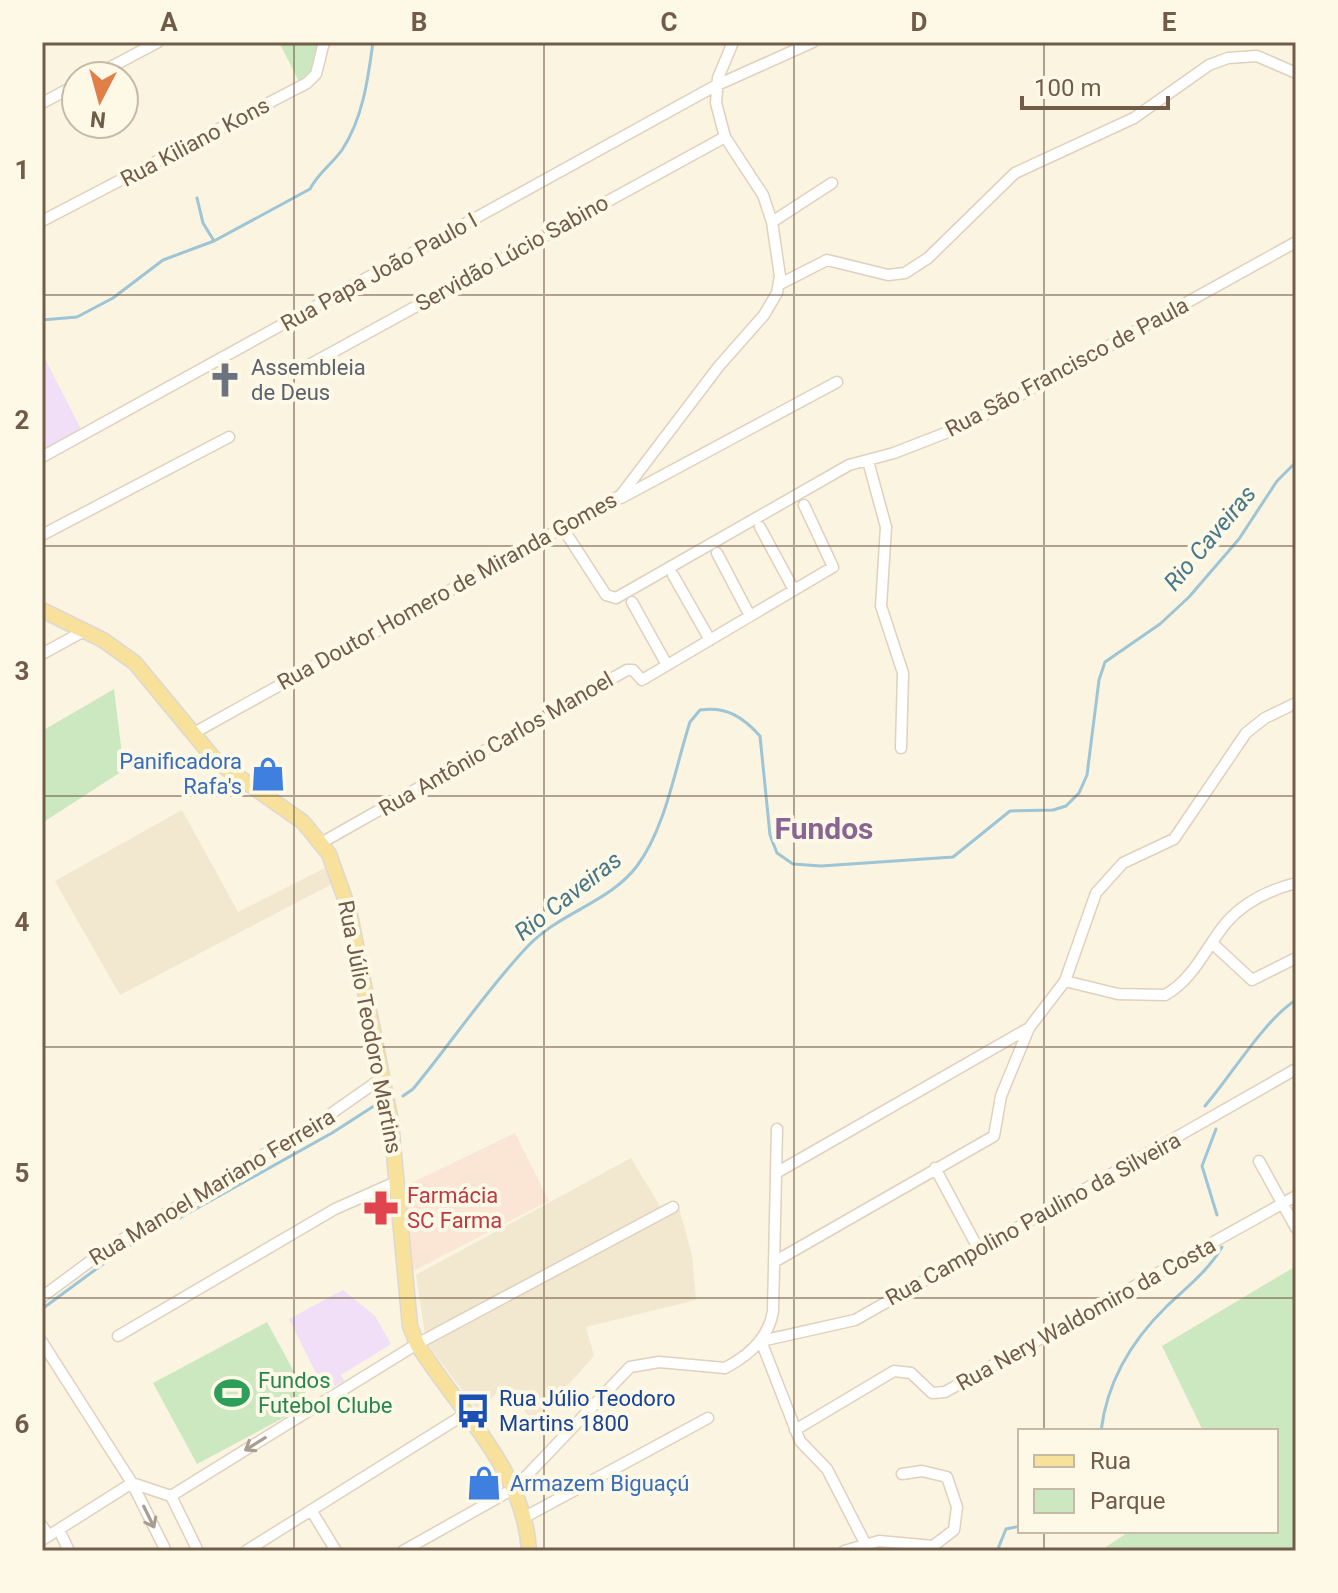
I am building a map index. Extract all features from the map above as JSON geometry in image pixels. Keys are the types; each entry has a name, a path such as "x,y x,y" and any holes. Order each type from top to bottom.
{"main road":[{"name":"Rua Júlio Teodoro Martins","path":"42,610 84,631 135,663 192,734 227,771 294,814 321,843 345,895 382,1078 398,1181 407,1310 417,1344 515,1488 525,1517 529,1551"}],"street":[{"path":"124,60 158,42"},
{"name":"Rua Kiliano Kons","path":"42,221 307,83 316,74 324,42"},
{"path":"733,42 715,86 725,137 763,195 772,222 780,259 780,284 827,260 888,275 905,273 928,258 1015,173 1134,118 1219,60 1257,56 1296,73"},
{"name":"Rua Papa João Paulo I","path":"42,457 715,86 813,42"},
{"path":"42,103 60,93"},
{"name":"Servidão Lúcio Sabino","path":"300,370 725,137"},
{"path":"772,222 832,183"},
{"name":"Rua São Francisco de Paula","path":"564,530 606,595 616,598 849,465 966,425 1296,242"},
{"name":"Rua Doutor Homero de Miranda Gomes","path":"192,734 564,530 625,491 719,366 769,309 780,284"},
{"path":"608,504 837,382"},
{"path":"42,535 229,437"},
{"path":"868,461 886,527 881,606 903,673 901,748"},
{"name":"Rua Antônio Carlos Manoel","path":"321,843 627,670 633,670 642,680 833,567 804,505"},
{"path":"760,527 794,590"},
{"path":"717,553 750,616"},
{"path":"673,575 710,640"},
{"path":"632,602 667,665"},
{"path":"42,654 84,631"},
{"path":"774,1262 994,1136 1005,1086 1029,1028 1065,981 1091,902 1102,886 1123,863 1174,839 1246,733 1265,718 1296,703"},
{"path":"1065,981 1118,994 1165,995 1190,974 1212,943 1248,903 1296,883"},
{"path":"1212,943 1252,980 1296,958"},
{"path":"776,1173 1029,1028"},
{"name":"Rua Campolino Paulino da Silveira","path":"761,1341 848,1324 1296,1069"},
{"name":"Rua Manoel Mariano Ferreira","path":"42,1297 117,1242 322,1120 382,1078"},
{"path":"403,1551 515,1488 630,1367 659,1362 725,1368 761,1341 772,1318 777,1129"},
{"path":"1259,1161 1296,1228"},
{"path":"935,1168 979,1250"},
{"path":"118,1336 335,1209 398,1181"},
{"name":"Rua Nery Waldomiro da Costa","path":"795,1430 894,1371 911,1373 932,1393 945,1392 1296,1196"},
{"path":"171,1496 417,1344 673,1207"},
{"path":"761,1341 800,1441 827,1469 865,1543"},
{"path":"42,1342 132,1483 166,1551"},
{"path":"246,1551 465,1414"},
{"path":"525,1517 708,1418"},
{"path":"844,1551 865,1543 933,1546 947,1538 956,1524 954,1492 947,1477 922,1471 902,1474"},
{"path":"132,1483 171,1496 198,1551"},
{"path":"50,1535 132,1483"},
{"path":"311,1510 336,1551"},
{"path":"42,1526 69,1551"}],"shaded area":[{"path":"42,353 81,429 42,450"},
{"path":"182,810 238,912 325,868 334,883 120,995 55,881"},
{"path":"515,1133 549,1201 411,1272 405,1186"},
{"path":"631,1158 661,1208 425,1334 416,1275"},
{"path":"679,1208 692,1255 696,1300 586,1327 594,1356 534,1423 505,1385 478,1411 427,1344"},
{"path":"343,1290 375,1316 391,1344 341,1375 344,1381 325,1391 289,1319"}],"green space":[{"path":"279,42 320,42 312,70 299,82"},
{"path":"114,689 124,770 42,823 42,731"},
{"path":"1296,1266 1296,1551 1100,1551 1127,1533 1278,1533 1278,1429 1202,1429 1162,1346"},
{"name":"Fundos Futebol Clube","path":"267,1322 311,1403 197,1464 153,1383"}],"waterway":[{"path":"42,320 77,317 113,298 163,260 214,241 310,189 342,150 355,125 367,84 373,42"},
{"path":"197,198 203,223 214,241"},
{"name":"Rio Caveiras","path":"403,1096 413,1089 528,946 554,925 613,889 637,866 655,834 669,797 690,722 700,710 733,714 760,736 770,835 777,853 793,864 821,866 953,857 1010,811 1053,810 1066,806 1079,793 1087,775 1099,680 1105,662 1160,624 1189,597 1239,539 1277,481 1296,462"},
{"path":"1205,1106 1272,1020 1296,1000"},
{"name":"Rio Caveiras","path":"42,1309 122,1250 332,1133 377,1104"},
{"path":"1216,1129 1202,1166 1217,1215"},
{"path":"1101,1429 1115,1379 1132,1348 1154,1319 1204,1271 1222,1247"},
{"path":"997,1551 1006,1529 1018,1526"}],"place":[{"name":"Assembleia de Deus","path":"225,380"},
{"name":"Panificadora Rafa's","path":"268,774"},
{"name":"Farmácia SC Farma","path":"381,1208"},
{"name":"Fundos Futebol Clube","path":"232,1393"},
{"name":"Rua Júlio Teodoro Martins 1800","path":"473,1411"},
{"name":"Armazem Biguaçú","path":"484,1483"}],"district":[{"name":"Fundos","path":"824,828"}]}
